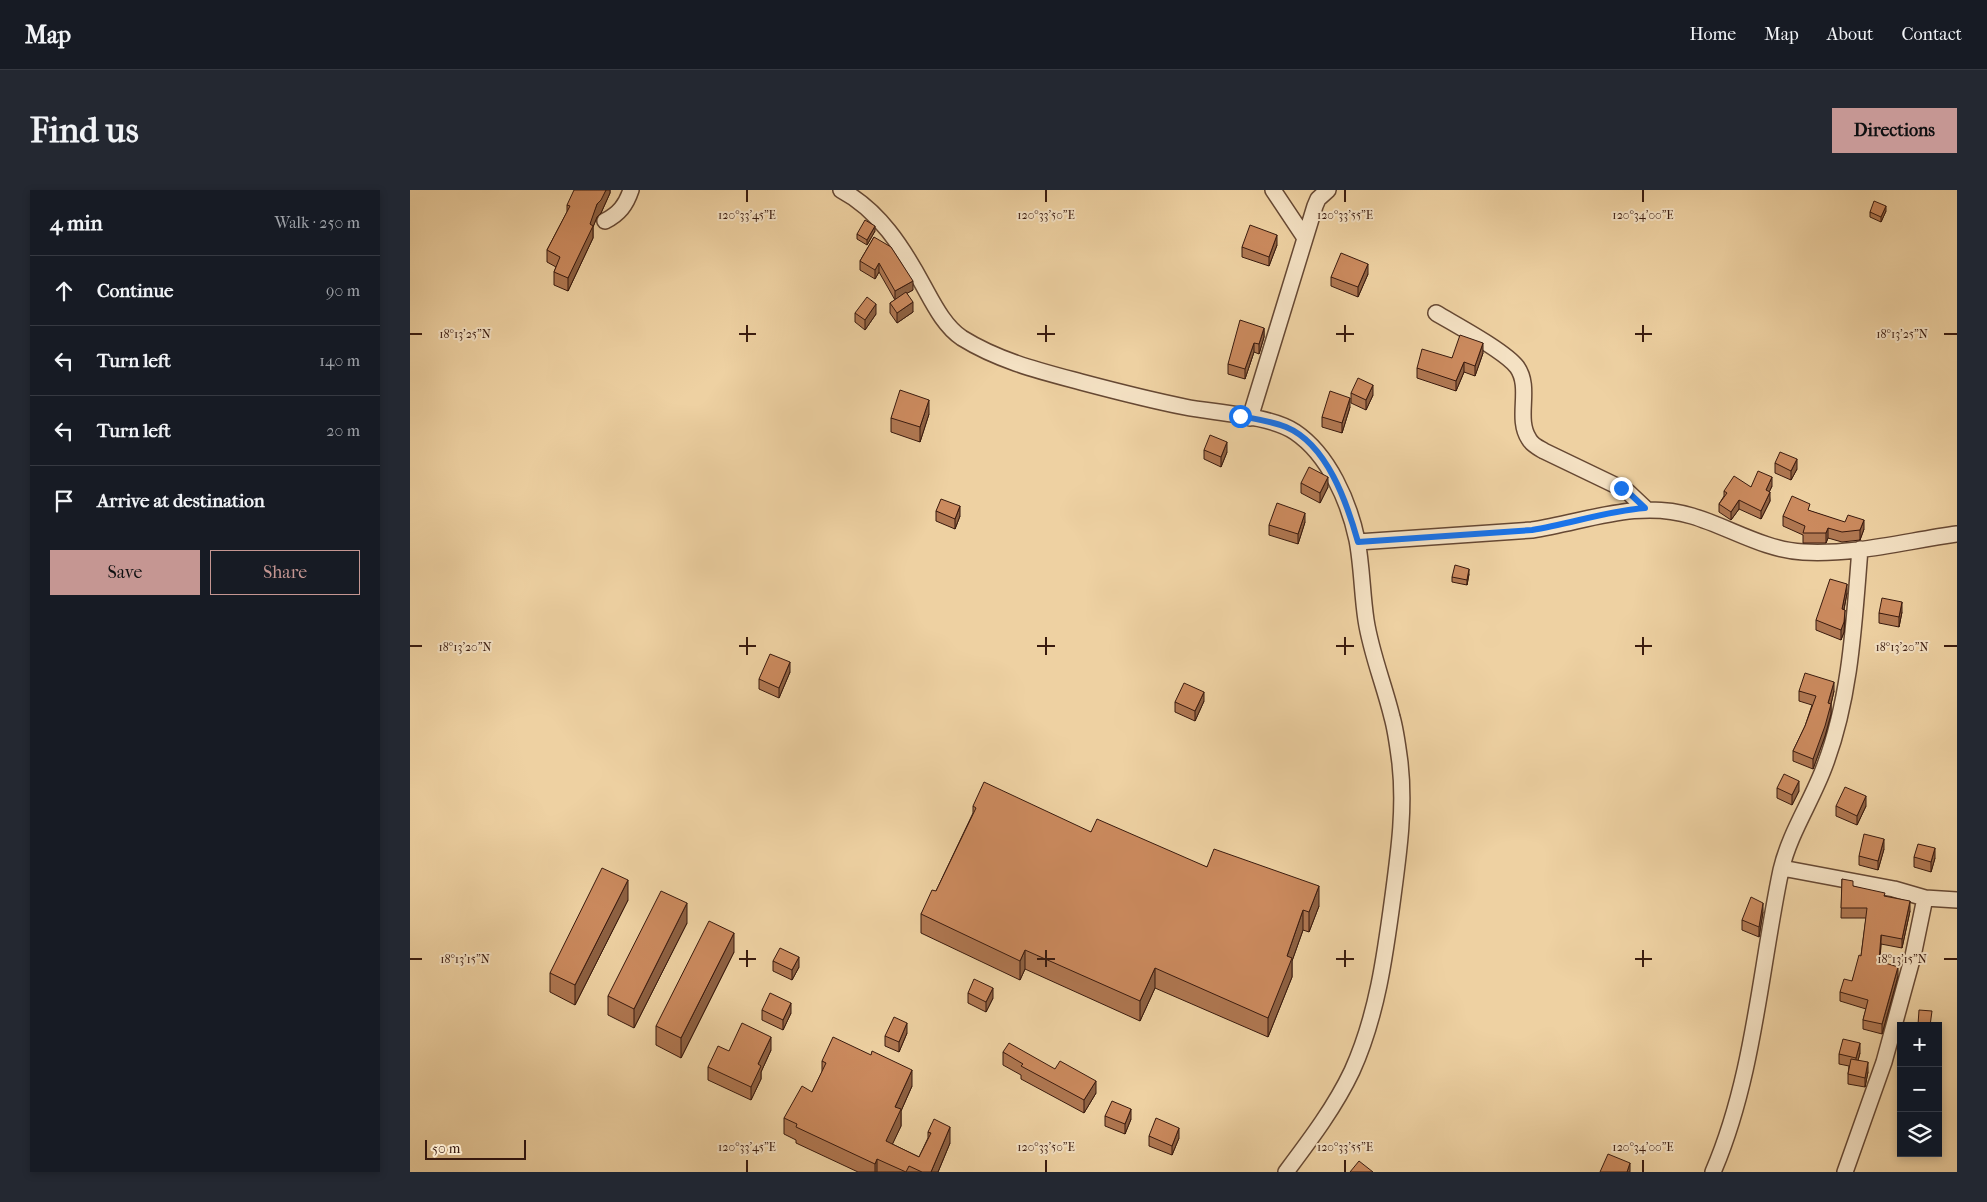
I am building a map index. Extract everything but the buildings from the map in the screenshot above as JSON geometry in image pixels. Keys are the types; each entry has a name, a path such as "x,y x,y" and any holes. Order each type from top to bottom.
{"street":[{"path":"605,221 619,212 626,204 631,190"},
{"path":"841,190 867,208 881,222 914,268 946,324 958,335 979,348 1036,370 1130,395 1250,418 1286,427 1297,433 1312,447 1332,474 1342,496 1358,542 1368,632 1393,718 1400,762 1403,799 1401,838 1382,976 1368,1030 1352,1072 1340,1094 1286,1172"},
{"path":"1273,190 1305,238"},
{"path":"1250,418 1316,202 1328,190"},
{"path":"1436,313 1500,353 1517,367 1522,380 1525,426 1528,438 1532,444 1621,488 1645,508"},
{"path":"1358,542 1532,530 1614,512 1645,508 1691,516 1786,550 1827,552 1860,550 1957,534"},
{"path":"1713,1172 1729,1130 1740,1090 1755,1020 1763,961 1782,868 1796,827 1826,766 1838,728 1850,664 1860,550"},
{"path":"1782,868 1894,889 1925,898 1957,900"},
{"path":"1844,1172 1886,1053 1906,984 1925,898"}],"route":[{"path":"1240,416 1272,422 1286,427 1297,433 1312,447 1332,474 1351,517 1358,542 1532,530 1645,508 1621,488"}]}
